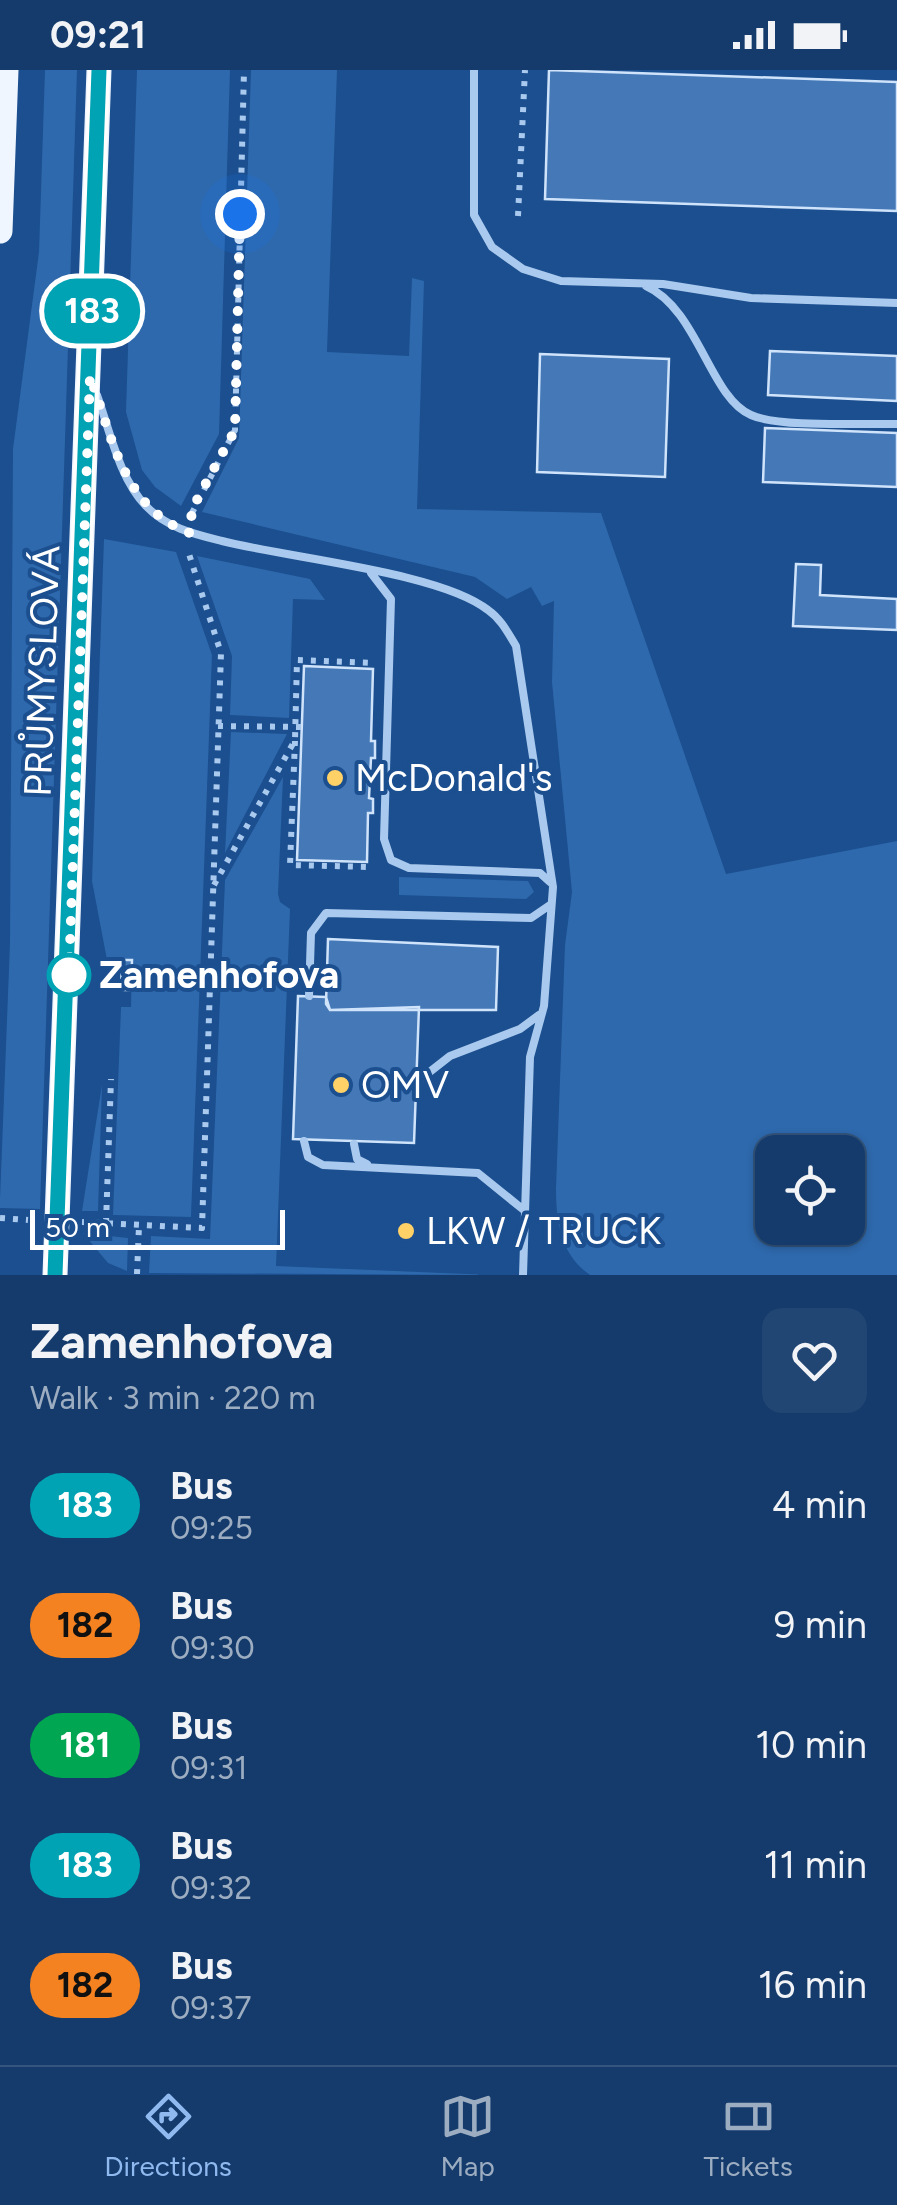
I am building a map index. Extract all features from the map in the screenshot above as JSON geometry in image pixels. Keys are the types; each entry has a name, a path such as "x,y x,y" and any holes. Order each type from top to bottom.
{"main road":[{"path":"0,231 6,70"},
{"name":"PRŮMYSLOVÁ","path":"56,1275 99,70"}],"lane":[{"path":"474,70 471,198 474,215 492,247 507,260 544,278 637,283 751,298 897,303"},
{"path":"637,283 666,298 677,310 733,399 752,416 897,424"},
{"path":"90,376 137,496 163,520 190,533 282,557 368,570 475,601 500,620 516,646 523,666 553,887 544,1006 530,1057 523,1275"},
{"path":"368,570 391,599 384,839 391,860 409,868 540,873 553,887"},
{"path":"309,996 310,933 326,913 531,918 544,913 553,902"},
{"path":"418,1081 450,1056 532,1023 544,1006"},
{"path":"304,1141 308,1157 323,1165 478,1173 525,1211"},
{"path":"354,1144 357,1159 376,1168"}],"path":[{"path":"81,1222 202,1228 221,653 188,556 192,509 235,430 244,70"},
{"path":"518,216 525,70"},
{"path":"213,886 295,740 299,727 297,660 379,663"},
{"path":"218,726 299,727"},
{"path":"295,740 290,865 370,867"},
{"path":"106,1224 111,1079"},
{"path":"0,1218 40,1220"},
{"path":"137,1274 139,1226"}],"shaded area":[{"path":"45,70 77,70 40,1209 0,1208 0,1199 10,943 13,449 39,252"},
{"path":"137,70 230,70 219,434 181,506 155,487 142,470 126,412"},
{"path":"251,70 337,70 327,352 409,356 412,278 424,281 417,509 601,513 726,874 897,841 897,1275 590,1275 580,1267 562,1236 556,1201 565,945 572,892 552,682 554,601 542,606 531,587 507,599 475,577 202,512 239,438"},
{"path":"104,539 176,552 212,655 191,1217 113,1215 121,1007 131,1007 132,961 107,960 92,881"},
{"path":"197,556 310,579 325,600 293,599 289,718 230,715 232,656"},
{"path":"231,732 287,734 225,853"},
{"path":"283,777 278,894 280,902 290,909 276,1266 490,1275 149,1273 151,1236 210,1239 225,880"},
{"path":"399,877 528,881 534,892 526,899 399,895"},
{"path":"102,1085 98,1211 82,1211"},
{"path":"83,1233 128,1238 127,1271 108,1263"}],"building":[{"path":"549,70 897,82 897,211 545,199"},
{"path":"770,351 897,356 897,401 768,395"},
{"path":"540,354 669,359 665,477 537,472"},
{"path":"765,428 897,433 897,487 763,482"},
{"path":"796,564 821,565 820,595 897,599 897,630 793,626"},
{"name":"McDonald's","path":"304,666 373,669 371,741 375,741 375,758 371,758 369,798 373,799 373,813 368,813 367,862 297,860"},
{"path":"328,939 498,947 496,1010 330,1010 326,1004"},
{"path":"122,960 132,960 131,990 121,990"},
{"path":"298,996 326,997 330,1010 419,1007 414,1143 293,1139"}],"bus line":[{"name":"183","path":"55,1275 60,1232 99,70"}],"place":[{"name":"McDonald's","path":"335,778"},
{"name":"Zamenhofova","path":"69,975"},
{"name":"OMV","path":"341,1085"},
{"name":"LKW / TRUCK","path":"406,1231"}],"route":[{"path":"69,975 90,376 137,496 163,520 190,533 192,509 235,430 240,214"}]}
